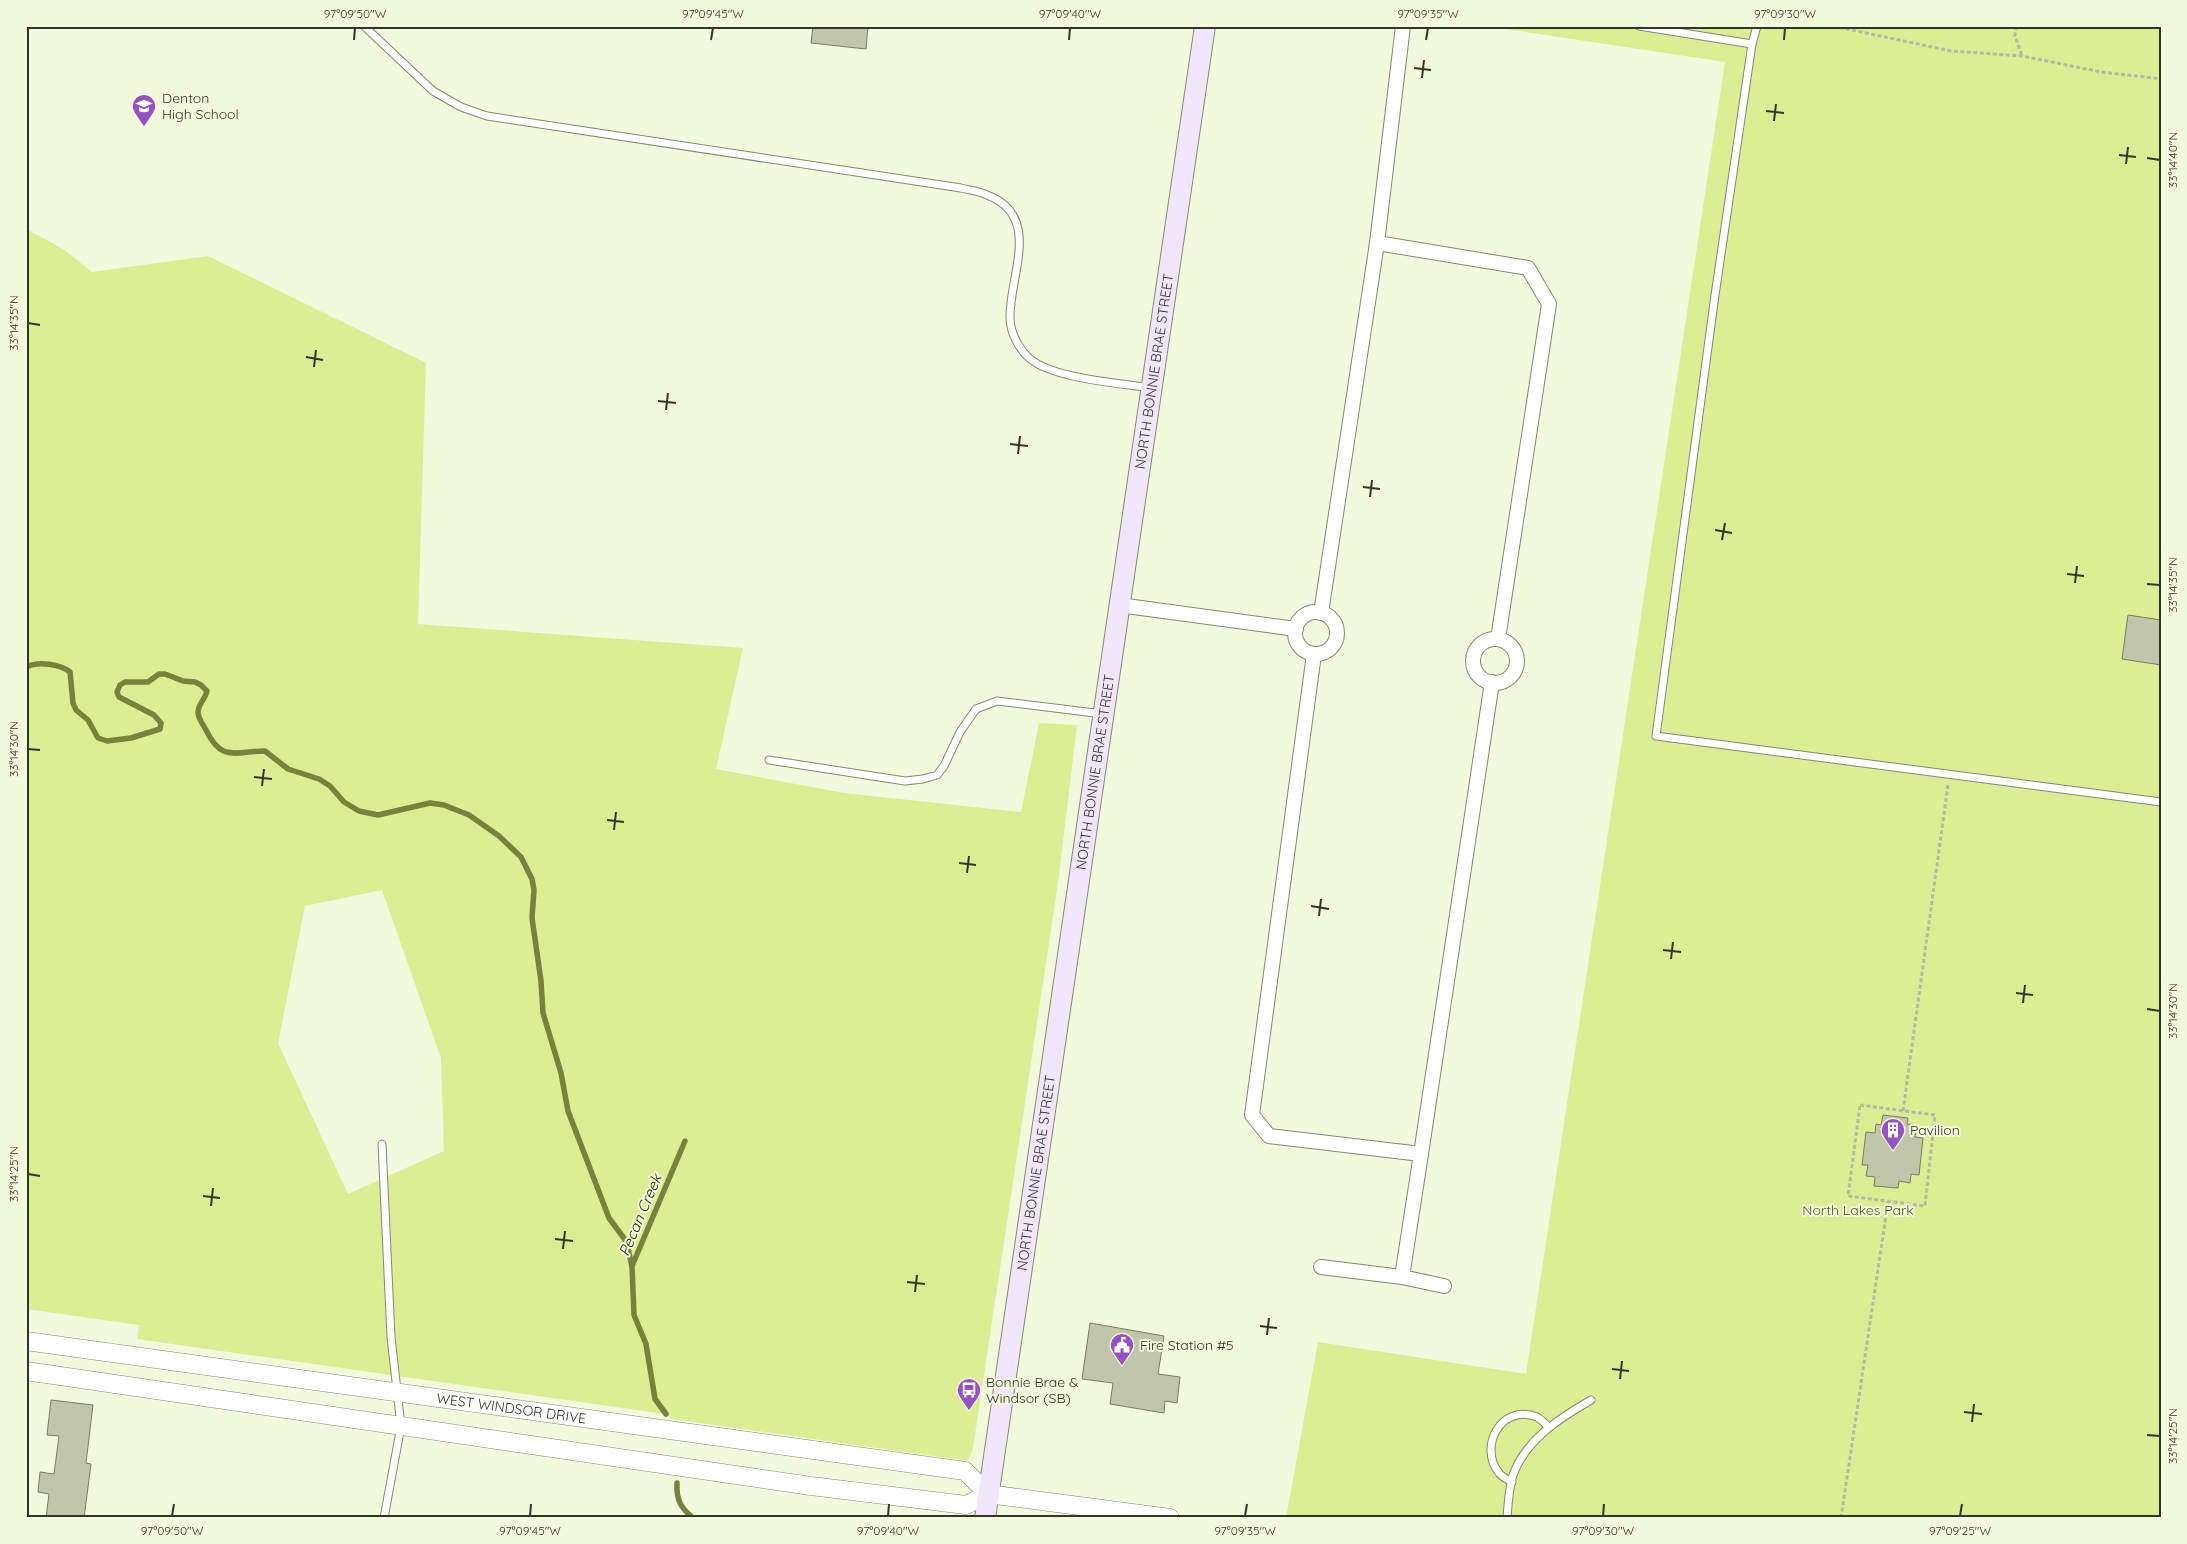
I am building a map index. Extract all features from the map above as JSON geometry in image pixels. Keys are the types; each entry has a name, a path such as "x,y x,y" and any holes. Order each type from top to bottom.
{"main road":[{"name":"NORTH BONNIE BRAE STREET","path":"985,1518 1205,26"}],"street":[{"path":"1321,613 1377,242 1403,26"},
{"path":"1377,242 1528,268 1549,304 1498,639"},
{"path":"1119,606 1296,629"},
{"path":"1321,613 1332,620 1337,633 1336,640 1328,651 1314,654 1301,648 1295,636 1296,629 1302,617 1308,614 1321,613"},
{"path":"1498,639 1511,646 1515,652 1516,667 1507,679 1492,682 1480,676 1473,664 1473,658 1479,645 1484,641 1498,639"},
{"path":"1314,654 1252,1115 1269,1136 1421,1154"},
{"path":"1402,1278 1492,682"},
{"path":"1320,1267 1402,1278 1444,1286"},
{"name":"WEST WINDSOR DRIVE","path":"26,1341 396,1394 965,1471 988,1494"},
{"path":"26,1371 811,1486 966,1504 988,1494 1170,1518"}],"lane":[{"path":"364,26 433,91 460,107 487,116 941,185 988,195 1006,206 1017,224 1020,244 1010,318 1015,339 1030,358 1053,371 1152,388"},
{"path":"1639,26 1752,44"},
{"path":"1757,26 1752,44 1715,295 1656,736 2161,802"},
{"path":"768,760 905,781 923,779 937,774 944,766 960,732 976,709 997,701 1104,714"},
{"path":"382,1144 390,1337 401,1426 384,1518"},
{"path":"1507,1518 1512,1482 1524,1453 1562,1416 1590,1400"},
{"path":"1512,1482 1500,1474 1494,1466 1491,1450 1492,1438 1502,1421 1518,1415 1537,1417 1549,1427"}],"path":[{"path":"1834,26 1919,46 1950,51 2022,56 2100,72 2161,79"},
{"path":"2016,26 2015,36 2022,56"},
{"path":"1902,1111 1949,774"},
{"path":"1860,1105 1935,1115 1925,1206 1888,1202 1848,1196 1860,1105"},
{"path":"1841,1518 1888,1202"}],"green space":[{"name":"North Lakes Park","path":"1486,26 2161,26 2161,1518 1286,1518 1318,1342 1526,1374 1725,62"},
{"path":"26,229 63,249 92,272 208,256 426,363 418,624 743,648 716,769 844,793 1021,812 1039,723 1077,725 1058,883 973,1448 968,1461 672,1419 665,1414 137,1339 139,1325 26,1309","holes":["382,890 441,1058 444,1151 348,1194 278,1043 305,906"]}],"building":[{"path":"813,26 868,26 866,49 811,43"},
{"path":"2128,615 2161,620 2161,665 2122,659"},
{"name":"Pavilion","path":"1883,1115 1908,1118 1907,1124 1917,1125 1915,1137 1923,1138 1919,1175 1911,1174 1910,1183 1899,1181 1898,1188 1874,1186 1875,1177 1866,1176 1868,1165 1862,1165 1866,1132 1875,1133 1876,1124 1881,1125"},
{"name":"Fire Station #5","path":"1090,1323 1164,1336 1158,1374 1180,1377 1177,1403 1165,1401 1164,1413 1110,1404 1113,1383 1082,1379"},
{"path":"51,1400 93,1405 86,1463 91,1464 84,1518 46,1518 49,1494 38,1492 40,1472 54,1474 59,1436 47,1435"}],"waterway":[{"path":"26,667 37,664 49,664 70,672 73,703 76,710 88,720 98,738 107,741 131,738 160,729 161,723 154,715 119,697 117,692 120,685 125,682 148,682 159,674 165,674 183,681 195,682 207,691 198,709 198,715 212,740 224,751 230,753 265,751 288,769 319,779 330,786 344,802 359,811 378,815 430,803 444,805 469,815 499,836 521,857 532,879 534,890 532,918 541,981 543,1013 561,1073 568,1111 609,1218 626,1241 632,1266"},
{"name":"Pecan Creek","path":"666,1414 655,1399 646,1344 634,1315 632,1266 685,1141"},
{"name":"Pecan Creek","path":"677,1483 677,1494 680,1503 693,1518"}],"place":[{"name":"Denton High School","path":"144,127"},
{"name":"Pavilion","path":"1893,1151"},
{"name":"Fire Station #5","path":"1122,1366"},
{"name":"Bonnie Brae & Windsor (SB)","path":"969,1411"}]}
